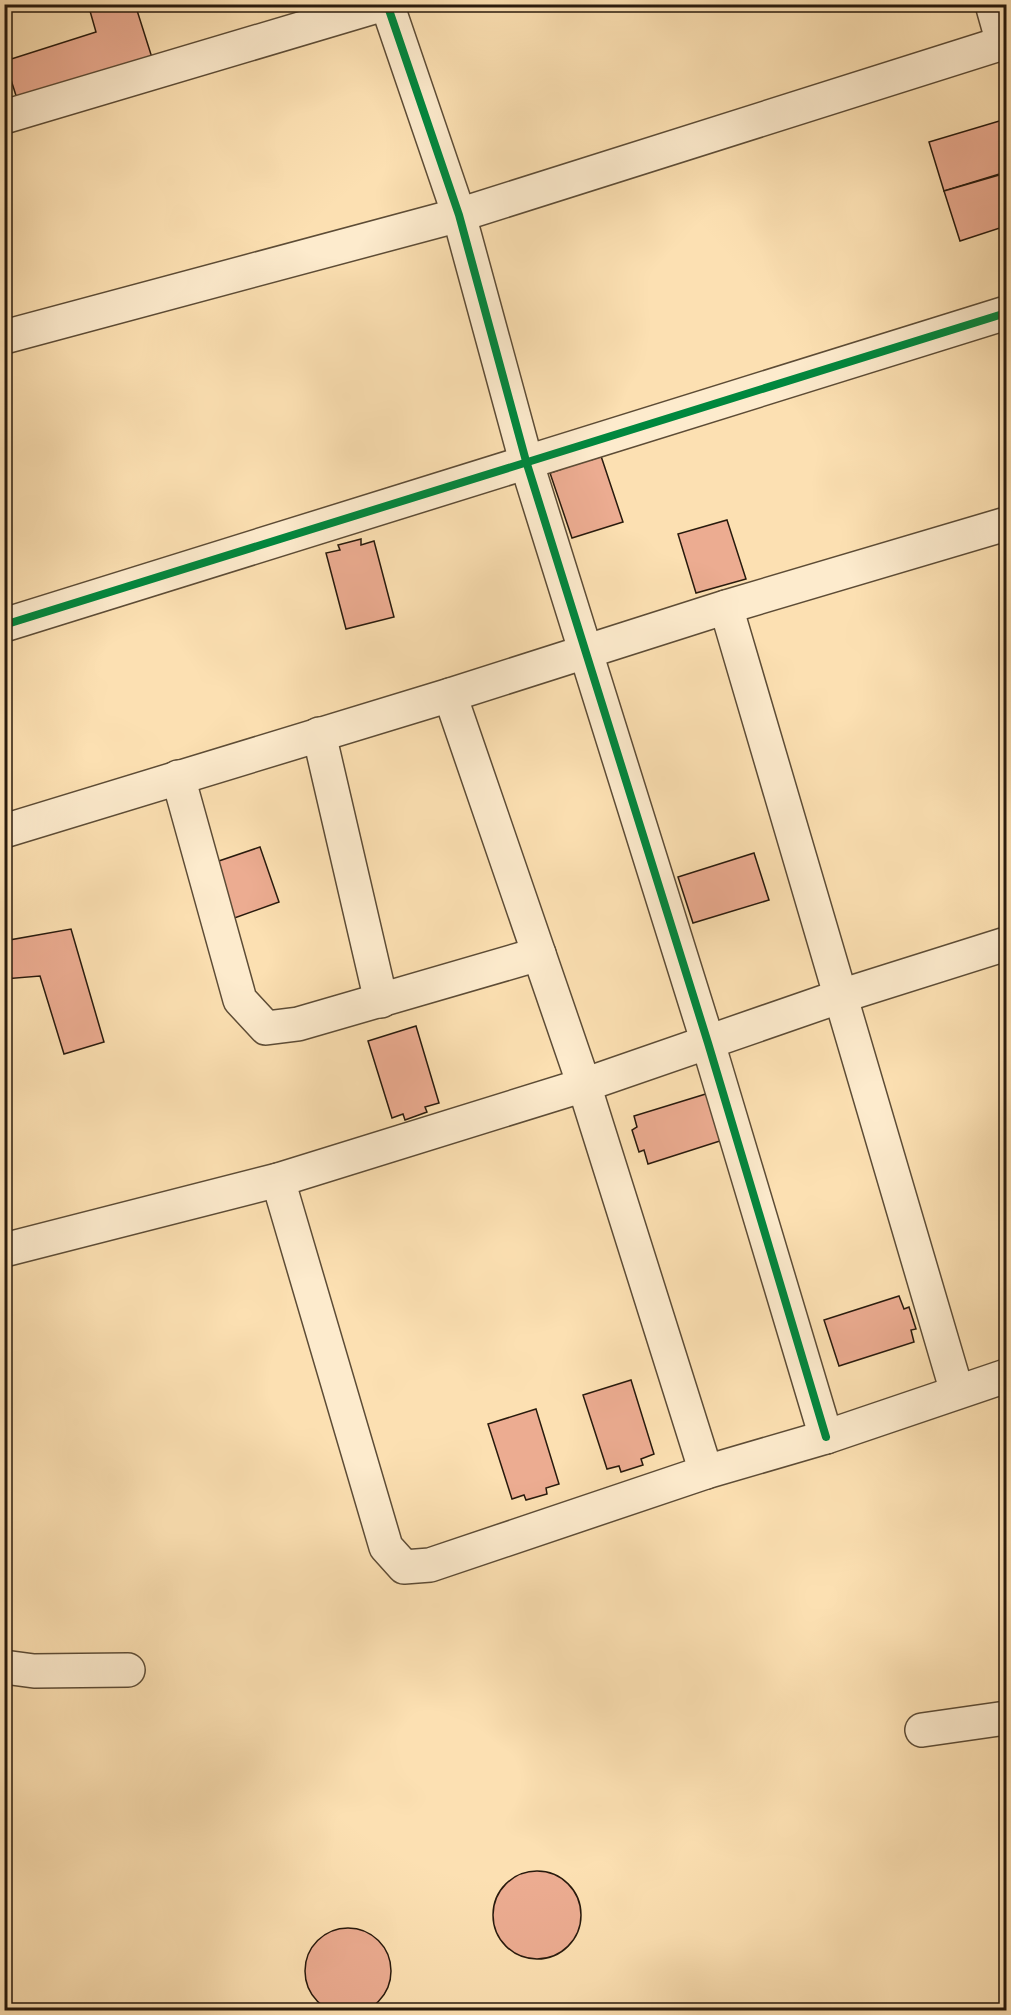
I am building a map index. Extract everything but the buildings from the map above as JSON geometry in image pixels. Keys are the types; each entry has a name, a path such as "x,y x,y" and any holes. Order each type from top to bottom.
{"street":[{"path":"4,117 385,4 459,215 526,461 708,1043 826,1437"},
{"path":"4,337 459,215 1005,43 992,4"},
{"path":"4,625 1006,313"},
{"path":"4,831 450,695 726,607 1006,524"},
{"path":"726,607 957,1392"},
{"path":"450,695 584,1085 706,1472"},
{"path":"319,734 381,1001"},
{"path":"178,777 240,1000 266,1028 298,1024 539,954"},
{"path":"4,1250 278,1180 584,1085 841,996 1006,944"},
{"path":"278,1180 386,1547 404,1567 430,1565 706,1472 826,1437 1006,1376"},
{"path":"4,1667 34,1671 128,1670"},
{"path":"922,1730 1006,1718"}],"cycle path":[{"path":"387,4 459,215 526,461 708,1043 826,1437"},
{"path":"4,625 1006,313"}]}
